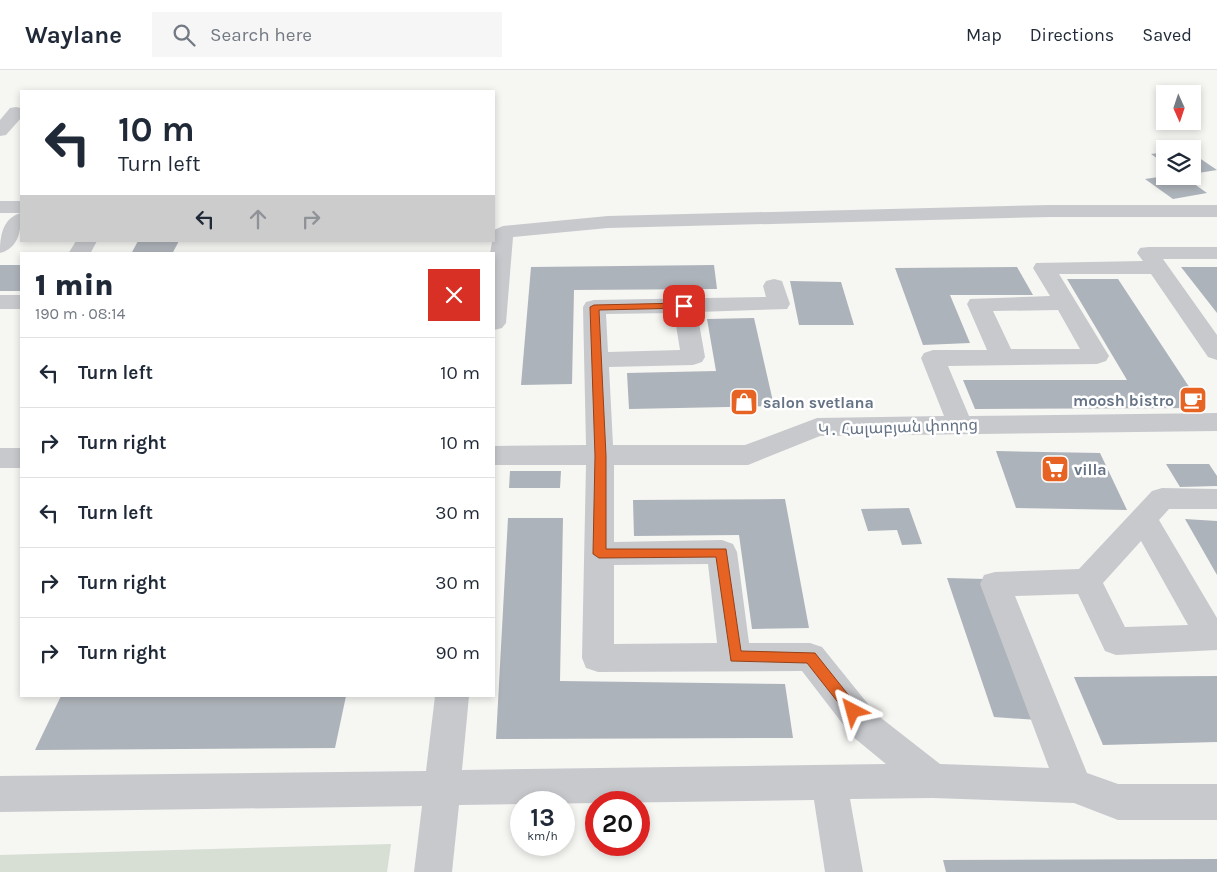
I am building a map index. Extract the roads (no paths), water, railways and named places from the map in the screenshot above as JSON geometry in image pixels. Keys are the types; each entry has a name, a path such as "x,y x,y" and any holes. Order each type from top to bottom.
{"street":[{"path":"0,131 12,111"},
{"path":"0,207 20,207"},
{"path":"495,299 498,231 608,222 1050,210 1184,232 1217,253"},
{"path":"960,425 933,358 1097,356 1044,268 1153,260 1184,232 1217,211"},
{"path":"0,247 20,220"},
{"path":"0,255 20,255"},
{"path":"1153,260 1217,352"},
{"path":"774,286 779,304 594,307 600,456 598,658 810,657 864,725 933,780"},
{"path":"0,302 20,302"},
{"path":"1004,357 978,304 1065,303"},
{"path":"596,360 693,357 684,306"},
{"name":"Կ․ Հալաբյան փողոց","path":"495,455 748,455 817,427 1217,422"},
{"path":"0,458 20,458"},
{"path":"1074,786 995,584 1087,582 1162,498 1217,498"},
{"path":"1087,582 1116,641 1212,638 1143,519"},
{"path":"599,554 722,552 735,657"},
{"path":"433,872 452,697"},
{"path":"0,794 933,780 1074,786 1118,802 1217,802"},
{"path":"829,782 844,872"}],"place":[{"name":"moosh bistro","path":"1193,400"},
{"name":"salon svetlana","path":"744,402"},
{"name":"villa","path":"1055,469"}]}
